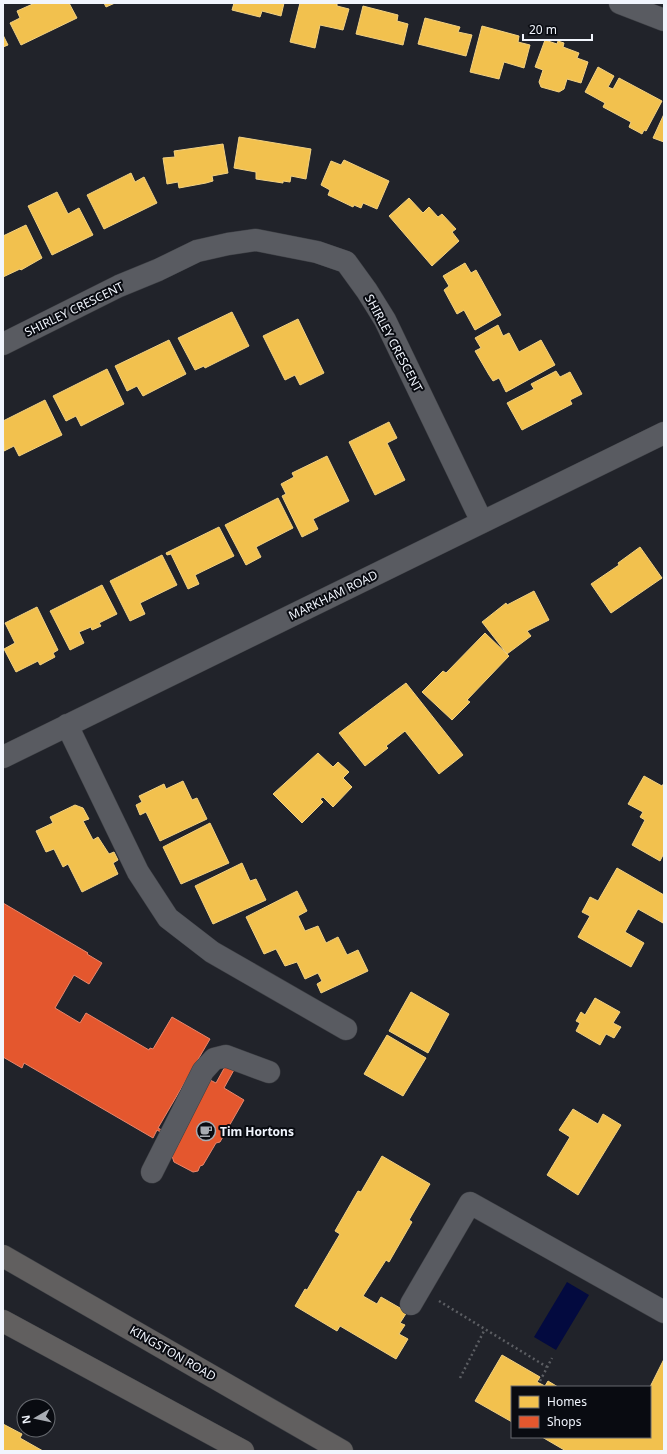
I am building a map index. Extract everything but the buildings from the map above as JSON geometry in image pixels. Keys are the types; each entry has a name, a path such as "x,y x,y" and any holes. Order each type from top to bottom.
{"main road":[{"name":"KINGSTON ROAD","path":"3,1256 342,1451"},
{"path":"3,1321 243,1451"}],"street":[{"path":"620,3 664,20"},
{"name":"SHIRLEY CRESCENT","path":"3,344 119,286 158,270 197,251 256,240 317,252 346,262 367,291 385,320 482,522"},
{"name":"MARKHAM ROAD","path":"3,757 664,433"},
{"path":"67,725 138,872 168,918 212,952 346,1029"},
{"path":"152,1172 203,1071 214,1059 226,1056 269,1072"},
{"path":"416,1296 470,1203 664,1312"}],"path":[{"path":"416,1296 485,1329 547,1367"},
{"path":"460,1378 485,1329"},
{"path":"540,1381 552,1358"}],"shaded area":[{"path":"567,1282 589,1295 556,1350 534,1337"}],"place":[{"name":"Tim Hortons","path":"206,1131"}]}
